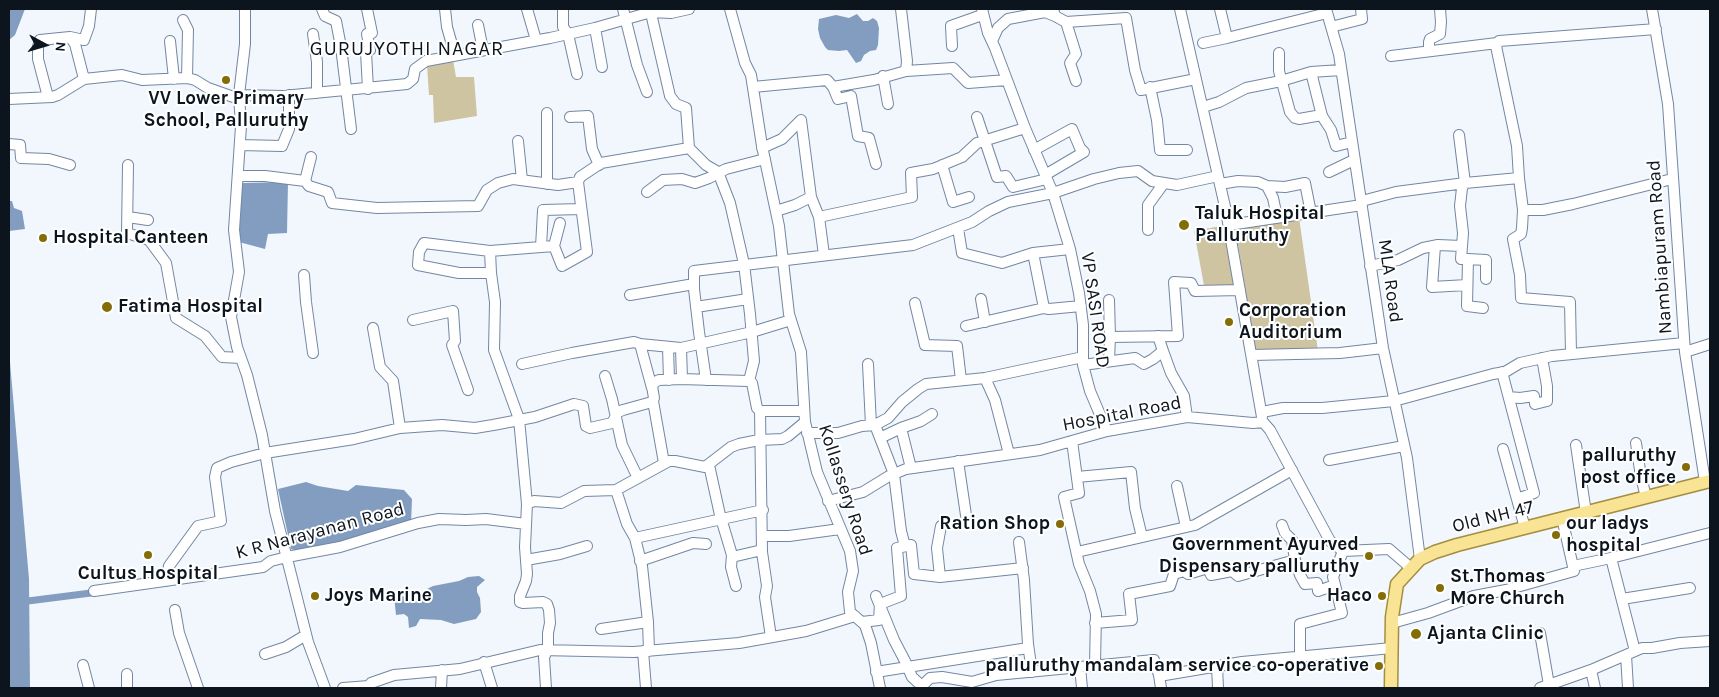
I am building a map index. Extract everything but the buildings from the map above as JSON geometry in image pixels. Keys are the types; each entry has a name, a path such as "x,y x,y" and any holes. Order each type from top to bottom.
{"main road":[{"name":"Old NH 47","path":"1415,563 1449,547 1708,482"},
{"path":"1391,688 1392,623 1398,584 1415,563"}],"street":[{"path":"48,97 38,59 40,40 70,37 84,40 89,26 91,9"},
{"path":"245,9 245,44 239,97 240,145 234,230 239,272 231,317 237,347 247,375 265,454 275,511 306,634 325,688"},
{"path":"322,9 325,16 336,21 351,130"},
{"path":"367,9 372,33 367,34 370,50 366,52 368,89"},
{"path":"445,9 447,27 455,55"},
{"path":"527,9 536,40"},
{"path":"563,9 563,27 568,34 577,74"},
{"path":"9,99 58,95 84,79 122,75 142,80 188,78 208,88 239,97 288,96 407,84 413,79 415,69 426,61 595,28 625,13 650,10 671,13 688,9"},
{"name":"Kollassery Road","path":"730,9 742,56 751,75 762,148 776,211 791,320 801,352 807,433 817,472 850,551 853,571 848,592 850,612 865,625 871,643 880,688"},
{"path":"900,9 907,61 906,71"},
{"path":"1180,9 1229,224 1262,417 1330,541 1343,551 1389,549 1415,563"},
{"path":"1220,9 1227,38"},
{"path":"1331,27 1362,19 1360,9"},
{"path":"1429,51 1430,39 1440,34 1440,9"},
{"name":"Nambiapuram Road","path":"1652,9 1668,104 1684,348 1708,482"},
{"path":"650,10 670,96 676,104 686,108 689,148 706,165 718,172 730,203 744,264 752,332 754,361 749,381"},
{"path":"1203,43 1326,11"},
{"name":"MLA Road","path":"1326,11 1339,54 1383,348 1404,446 1413,503 1415,563"},
{"path":"952,46 951,26 982,12"},
{"name":"VP SASI ROAD","path":"982,12 1024,128 1053,193 1070,248 1081,306 1083,361 1090,391 1107,431"},
{"path":"992,41 998,28 1008,19 1054,12 1066,22 1076,54 1070,63 1076,81"},
{"path":"625,13 637,65 647,92"},
{"path":"1066,22 1093,14 1125,13 1140,90 1196,79"},
{"path":"184,20 188,30 188,78"},
{"path":"478,25 483,50"},
{"path":"595,28 602,67"},
{"path":"1391,56 1497,43 1499,41 1656,29"},
{"path":"313,34 317,93"},
{"path":"70,37 74,44 84,79"},
{"path":"170,41 174,79"},
{"path":"1497,43 1496,46 1517,146 1523,210 1521,234 1513,239 1520,275 1521,298 1570,302 1571,354"},
{"path":"1279,53 1279,71 1283,80 1290,112 1295,118 1299,119 1322,115"},
{"path":"833,87 874,80 906,71 954,68 968,83 1007,80"},
{"path":"1203,107 1219,102 1246,88 1311,72 1341,70"},
{"path":"1311,72 1322,115 1331,130 1336,146 1352,142"},
{"path":"883,76 888,104"},
{"path":"753,86 827,80 833,87 838,99 851,96 858,136 869,138 876,164"},
{"path":"1150,87 1157,120 1160,150 1187,150"},
{"path":"240,145 282,146 290,129 288,96"},
{"path":"547,113 547,184"},
{"path":"570,117 588,116 592,149 599,165"},
{"path":"977,117 997,177 1006,176 1013,187 1046,177 1084,152 1080,148 1072,129 1034,150"},
{"path":"762,148 782,140 801,120 811,197 819,217 824,255"},
{"path":"819,217 912,197 912,173 933,169 962,157 977,144 1024,128"},
{"path":"1459,135 1465,183 1462,188 1460,206 1461,259 1486,260 1486,279"},
{"path":"518,141 522,180"},
{"path":"9,144 20,144 21,158 49,159 70,165"},
{"path":"560,222 554,246 562,266 587,252 578,182 580,177 599,165 689,148"},
{"path":"305,181 311,157"},
{"path":"647,192 663,180 682,179 696,183 726,169 765,159"},
{"path":"1329,172 1354,160"},
{"path":"128,165 127,233 149,240 166,263 176,318 205,336 222,357 241,358"},
{"path":"942,165 953,202 969,197"},
{"path":"706,380 700,344 694,271 913,245 972,222 1008,202 1053,193 1094,179 1119,173 1138,171 1152,181 1177,185 1219,180 1258,182 1267,186 1285,187 1305,183 1311,213"},
{"path":"238,176 265,176 305,181 309,186 328,192 332,203 377,208 478,206 487,190 498,183 513,179 558,185 578,182"},
{"path":"1229,224 1311,213 1362,203 1396,192 1519,178"},
{"path":"1523,210 1543,210 1572,204 1672,179"},
{"path":"1148,230 1148,205 1164,183"},
{"path":"1267,186 1273,198 1277,217"},
{"path":"776,211 811,197"},
{"path":"541,247 543,210 581,208"},
{"path":"128,217 148,220"},
{"path":"958,228 962,253 1002,263 1033,253 1070,248"},
{"path":"491,273 459,273 418,265 419,252 424,243 490,251 554,246"},
{"path":"1435,246 1432,287 1467,286"},
{"path":"1370,266 1398,260 1423,248 1461,246"},
{"path":"490,251 491,273 496,302 494,350 519,419 528,504 526,581 520,596 520,602 547,604 550,623 548,649 544,657 546,688"},
{"path":"1033,253 1034,267 1044,308"},
{"path":"1468,259 1467,306 1483,308"},
{"path":"304,275 312,353"},
{"path":"1110,337 1178,336 1174,282 1191,283 1195,291 1240,290"},
{"path":"630,295 694,284"},
{"path":"696,307 748,299"},
{"path":"981,299 985,322"},
{"path":"1109,300 1109,361"},
{"path":"915,303 925,345 957,346 961,380"},
{"path":"966,326 1044,308 1049,310 1081,306"},
{"path":"413,320 453,311 455,341 452,345 468,390"},
{"path":"522,364 634,342 681,348 752,332 791,320"},
{"path":"373,328 380,367 393,382 400,428"},
{"path":"1158,336 1176,384 1184,396 1187,417"},
{"path":"640,344 652,388 664,463"},
{"name":"Hospital Road","path":"828,501 863,492 894,474 911,468 1040,450 1107,431 1187,417 1253,423 1283,408 1322,408 1394,402 1502,372 1520,363 1542,358 1571,354 1684,348 1710,344"},
{"path":"668,347 669,380"},
{"path":"681,348 682,379"},
{"path":"1252,355 1340,353 1383,348"},
{"path":"807,433 838,433 873,425 888,418 902,402 926,384 985,378 1083,361 1135,358 1144,364 1153,360 1164,351"},
{"path":"1509,398 1534,396 1535,404 1547,401 1547,386 1542,358"},
{"path":"868,364 873,425 894,474 901,531 905,546"},
{"path":"1502,372 1534,493 1517,498"},
{"path":"605,376 622,445 638,478"},
{"path":"985,378 995,400 1009,454"},
{"path":"652,388 657,381 682,379 749,381"},
{"path":"749,381 752,383 756,407 760,412 759,440 763,510 762,550 771,637"},
{"path":"166,581 169,566 198,526 220,521 215,477 218,468 231,462 265,454 354,439 400,428 442,425 475,428 535,417 574,404 583,406 588,428 612,423 618,412 653,401"},
{"path":"760,412 804,411"},
{"path":"880,438 921,421 932,414"},
{"path":"528,504 534,501 561,503 584,491 618,494 638,478 664,463 675,461 701,467 709,465 739,444 759,440 782,439 805,422"},
{"path":"901,428 911,468"},
{"path":"1072,441 1079,492 1064,497 1079,564 1096,614 1095,666"},
{"path":"1636,443 1646,497"},
{"path":"1576,445 1586,512"},
{"path":"1329,460 1404,446"},
{"path":"1503,449 1525,528"},
{"path":"958,461 967,522"},
{"path":"709,465 732,557 731,567 736,586"},
{"path":"1077,552 1195,525 1292,470"},
{"path":"1077,477 1131,472 1134,508 1142,537"},
{"path":"1177,486 1186,527"},
{"path":"618,494 627,524 635,538 642,566 648,622 646,688"},
{"path":"635,538 763,510"},
{"path":"1562,518 1574,568"},
{"name":"K R Narayanan Road","path":"94,591 263,567 271,561 340,547 418,523 439,519 486,519 526,524"},
{"path":"1282,525 1285,533 1292,540 1295,560 1300,575 1306,584 1317,582 1318,591 1335,584"},
{"path":"940,577 936,548 941,526"},
{"path":"763,536 788,536 840,528"},
{"path":"1392,623 1428,613 1474,596 1506,590 1574,568 1710,533"},
{"path":"1019,542 1023,568 1028,648 1032,672"},
{"path":"640,561 693,543 706,544"},
{"path":"526,560 560,554 587,546"},
{"path":"878,600 901,596 897,548 905,546 911,546 914,574 940,577 1023,568"},
{"path":"732,557 762,550"},
{"path":"1300,656 1300,624 1342,613 1333,577 1343,551"},
{"path":"1611,558 1622,598 1631,653 1628,688"},
{"path":"1095,623 1132,620 1129,594 1170,586 1174,574 1184,571 1188,574 1208,568 1211,575 1232,571 1238,576 1295,560"},
{"path":"1622,598 1690,588"},
{"path":"343,688 369,686 370,683 384,683 394,674 460,668 548,649 573,652 646,651 739,643 859,619 879,620 878,600"},
{"path":"878,600 894,640 912,677 922,686 930,678 942,677 972,682 996,675 1154,660 1162,688"},
{"path":"175,610 185,652 198,688"},
{"path":"602,629 648,622"},
{"path":"1540,633 1545,687 1642,648 1710,641"},
{"path":"265,654 286,647 306,634"},
{"path":"876,672 1028,648"},
{"path":"1159,674 1300,656 1392,648"},
{"path":"484,662 492,688"},
{"path":"83,665 89,688"},
{"path":"1217,666 1218,688"},
{"path":"1080,667 1082,688"},
{"path":"441,688 442,670"},
{"path":"1591,670 1595,688"},
{"path":"127,674 127,688"}],"shaded area":[{"path":"453,60 456,77 474,77 477,116 434,123 433,95 429,95 427,65"},
{"path":"1299,217 1318,351 1256,356 1235,226"},
{"path":"1226,225 1236,290 1205,291 1194,231"}],"water":[{"path":"9,9 25,9 15,35 9,40"},
{"path":"857,14 863,21 873,18 877,21 879,28 876,50 870,51 864,55 861,61 856,63 847,50 828,50 820,38 818,29 819,19 836,15 849,18"},
{"path":"288,182 287,233 268,234 265,249 239,242 242,183"},
{"path":"9,201 12,201 14,208 22,211 25,229 9,231"},
{"path":"9,351 29,579 30,688 9,688"},
{"path":"306,482 348,491 356,485 404,490 412,499 411,524 302,552 291,549 278,489"},
{"path":"479,576 485,580 477,587 481,612 476,619 454,624 441,620 420,619 416,626 409,628 408,617 404,614 396,615 394,596 417,597 423,591 433,586"}],"waterway":[{"path":"20,602 99,592"}],"place":[{"name":"VV Lower Primary School, Palluruthy","path":"226,80"},
{"name":"Taluk Hospital Palluruthy","path":"1184,225"},
{"name":"Hospital Canteen","path":"43,238"},
{"name":"Fatima Hospital","path":"107,307"},
{"name":"Corporation Auditorium","path":"1229,322"},
{"name":"palluruthy post office","path":"1686,467"},
{"name":"Ration Shop","path":"1060,524"},
{"name":"our ladys hospital","path":"1556,535"},
{"name":"Cultus Hospital","path":"148,555"},
{"name":"Government Ayurved Dispensary palluruthy","path":"1369,556"},
{"name":"St.Thomas More Church","path":"1440,588"},
{"name":"Joys Marine","path":"315,596"},
{"name":"Haco","path":"1382,596"},
{"name":"Ajanta Clinic","path":"1416,634"},
{"name":"palluruthy mandalam service co-operative","path":"1379,666"}],"district":[{"name":"GURUJYOTHI NAGAR","path":"407,49"}]}
